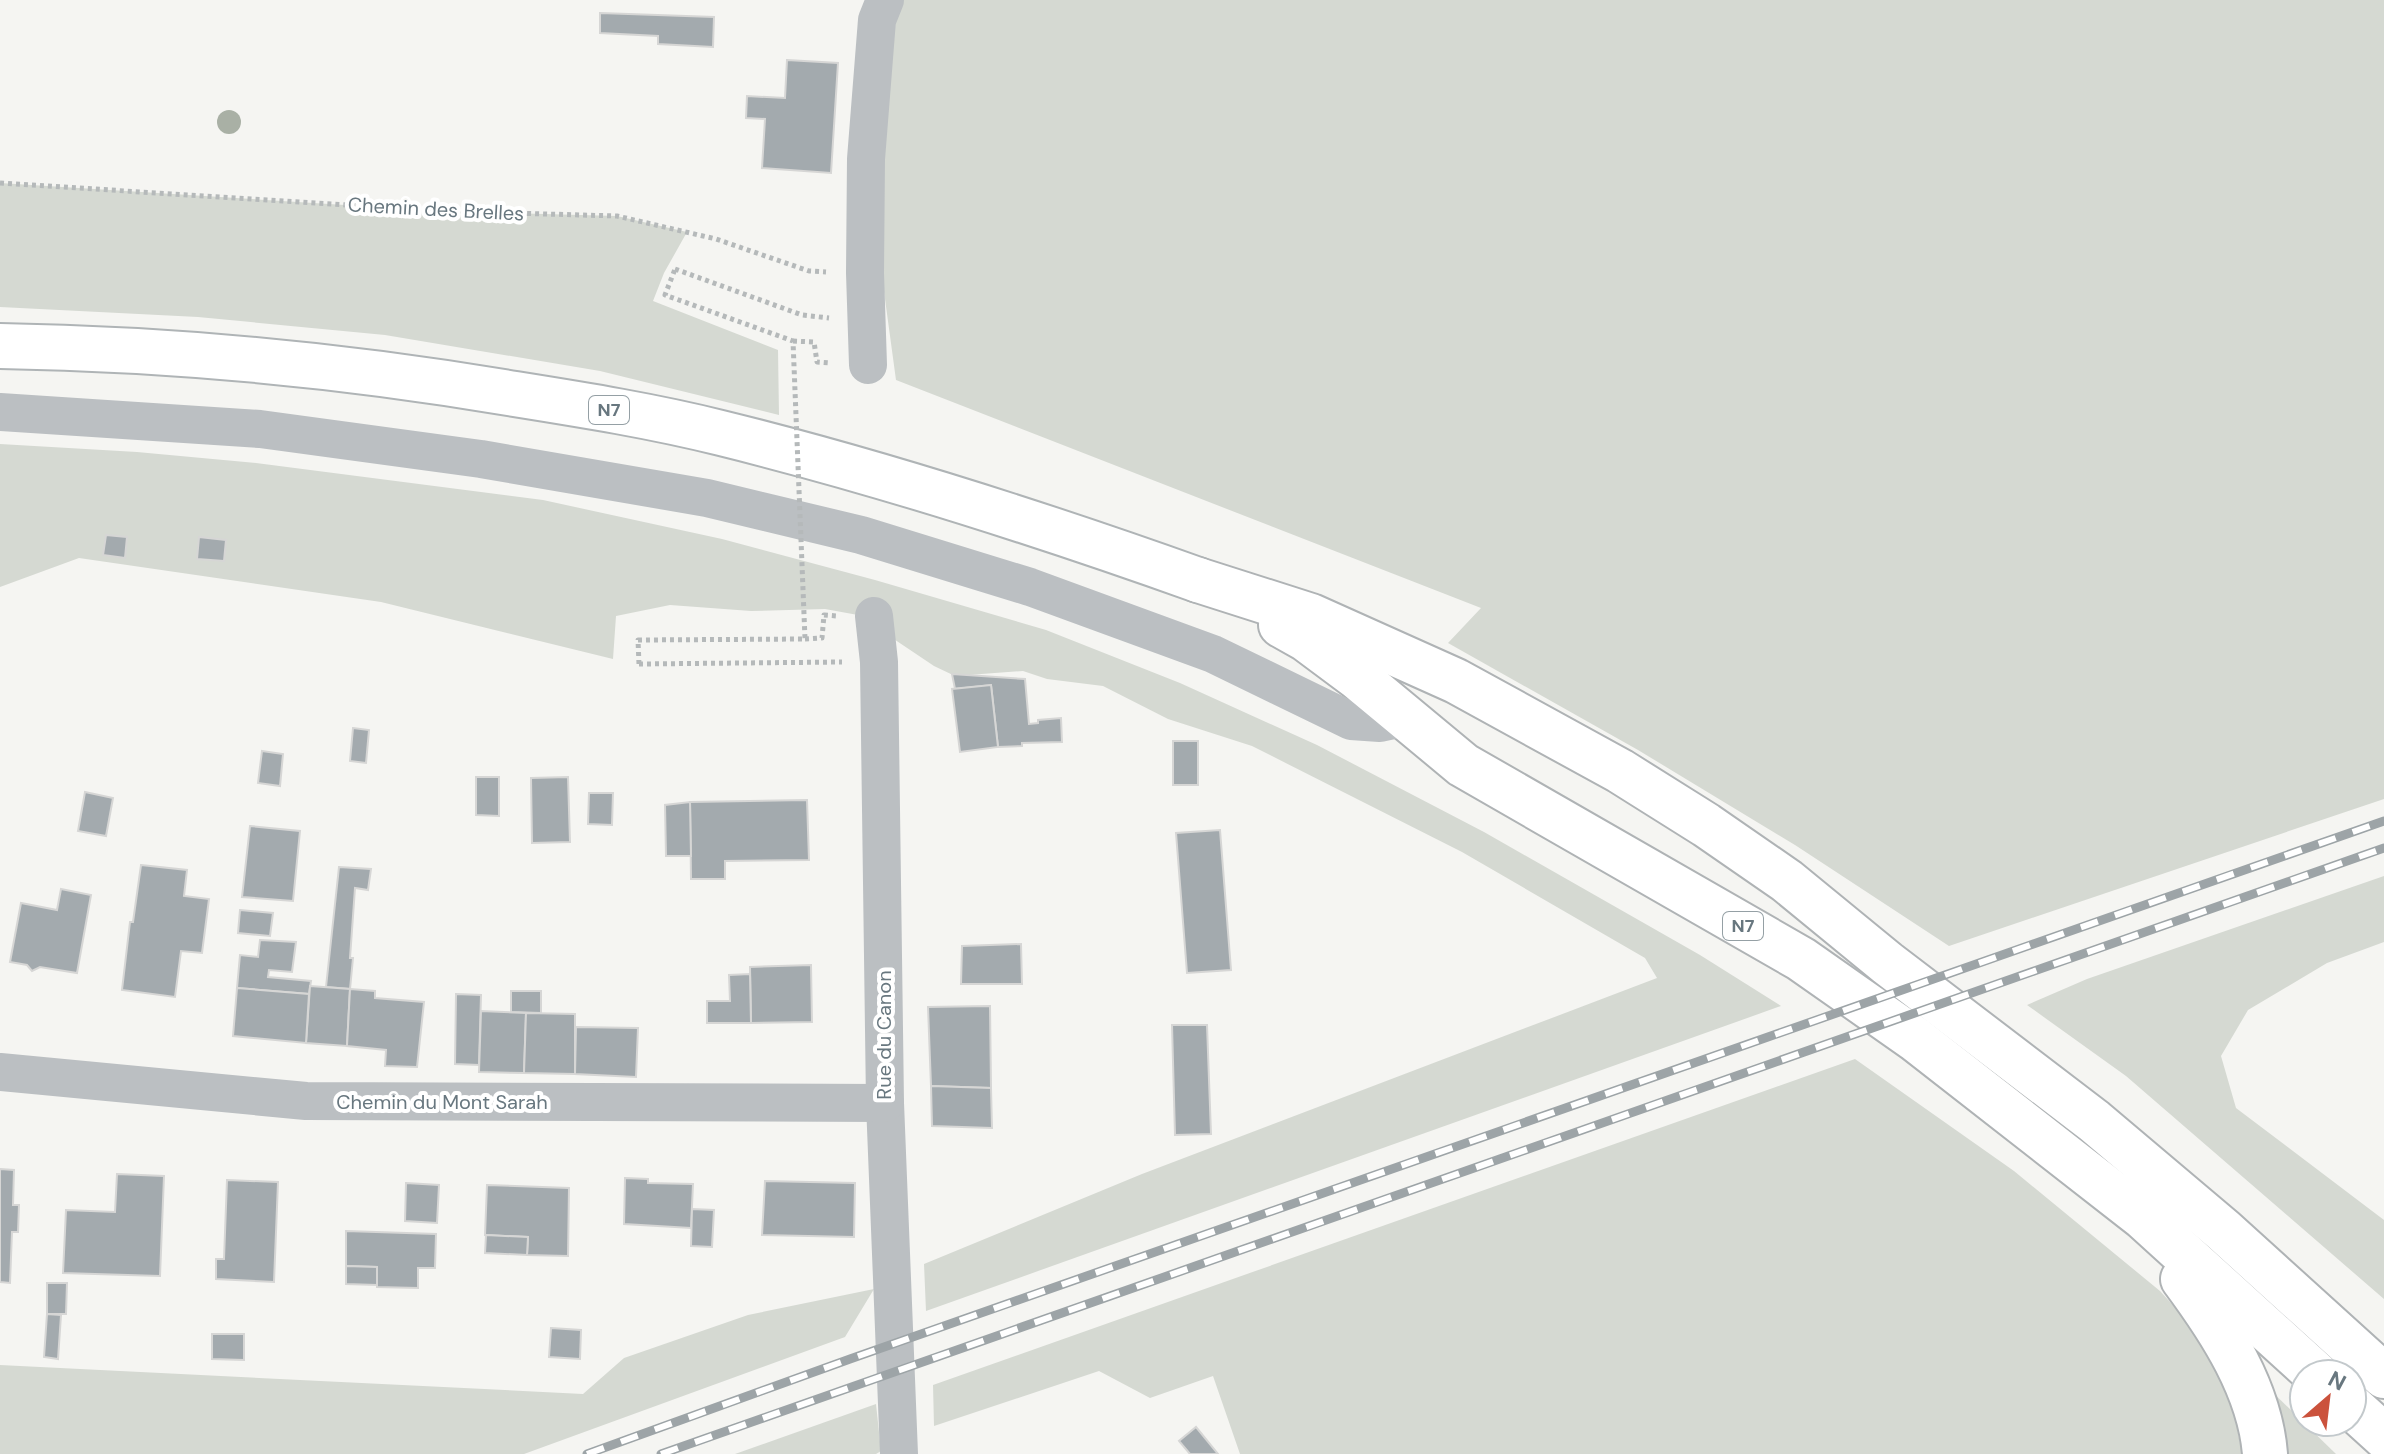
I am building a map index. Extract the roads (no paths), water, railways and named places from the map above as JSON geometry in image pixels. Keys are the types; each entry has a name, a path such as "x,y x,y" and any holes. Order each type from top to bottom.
{"main road":[{"name":"N7","path":"0,346 227,357 399,374 572,403 718,432 865,470 1035,522 1198,580 1306,639 1463,765 1801,959 1927,1049 2143,1217 2298,1358"},
{"path":"1198,580 1311,616 1456,681 1620,771 1706,825 1787,881 1887,963 2094,1121 2223,1230 2384,1376"},
{"path":"2143,1217 2178,1273 2215,1321 2249,1390 2264,1439 2265,1454"},
{"path":"2368,1422 2384,1436"}],"street":[{"path":"856,365 867,322 866,159 877,20 885,0"},
{"path":"0,412 260,429 481,459 707,498 861,535 1030,587 1213,654 1351,721 1380,723 1403,718"},
{"name":"Rue du Canon","path":"874,616 879,662 885,1103 899,1454"},
{"name":"Chemin du Mont Sarah","path":"0,1072 306,1101 885,1103"}],"railway":[{"path":"587,1454 2384,821"},
{"path":"661,1454 2384,848"}]}
